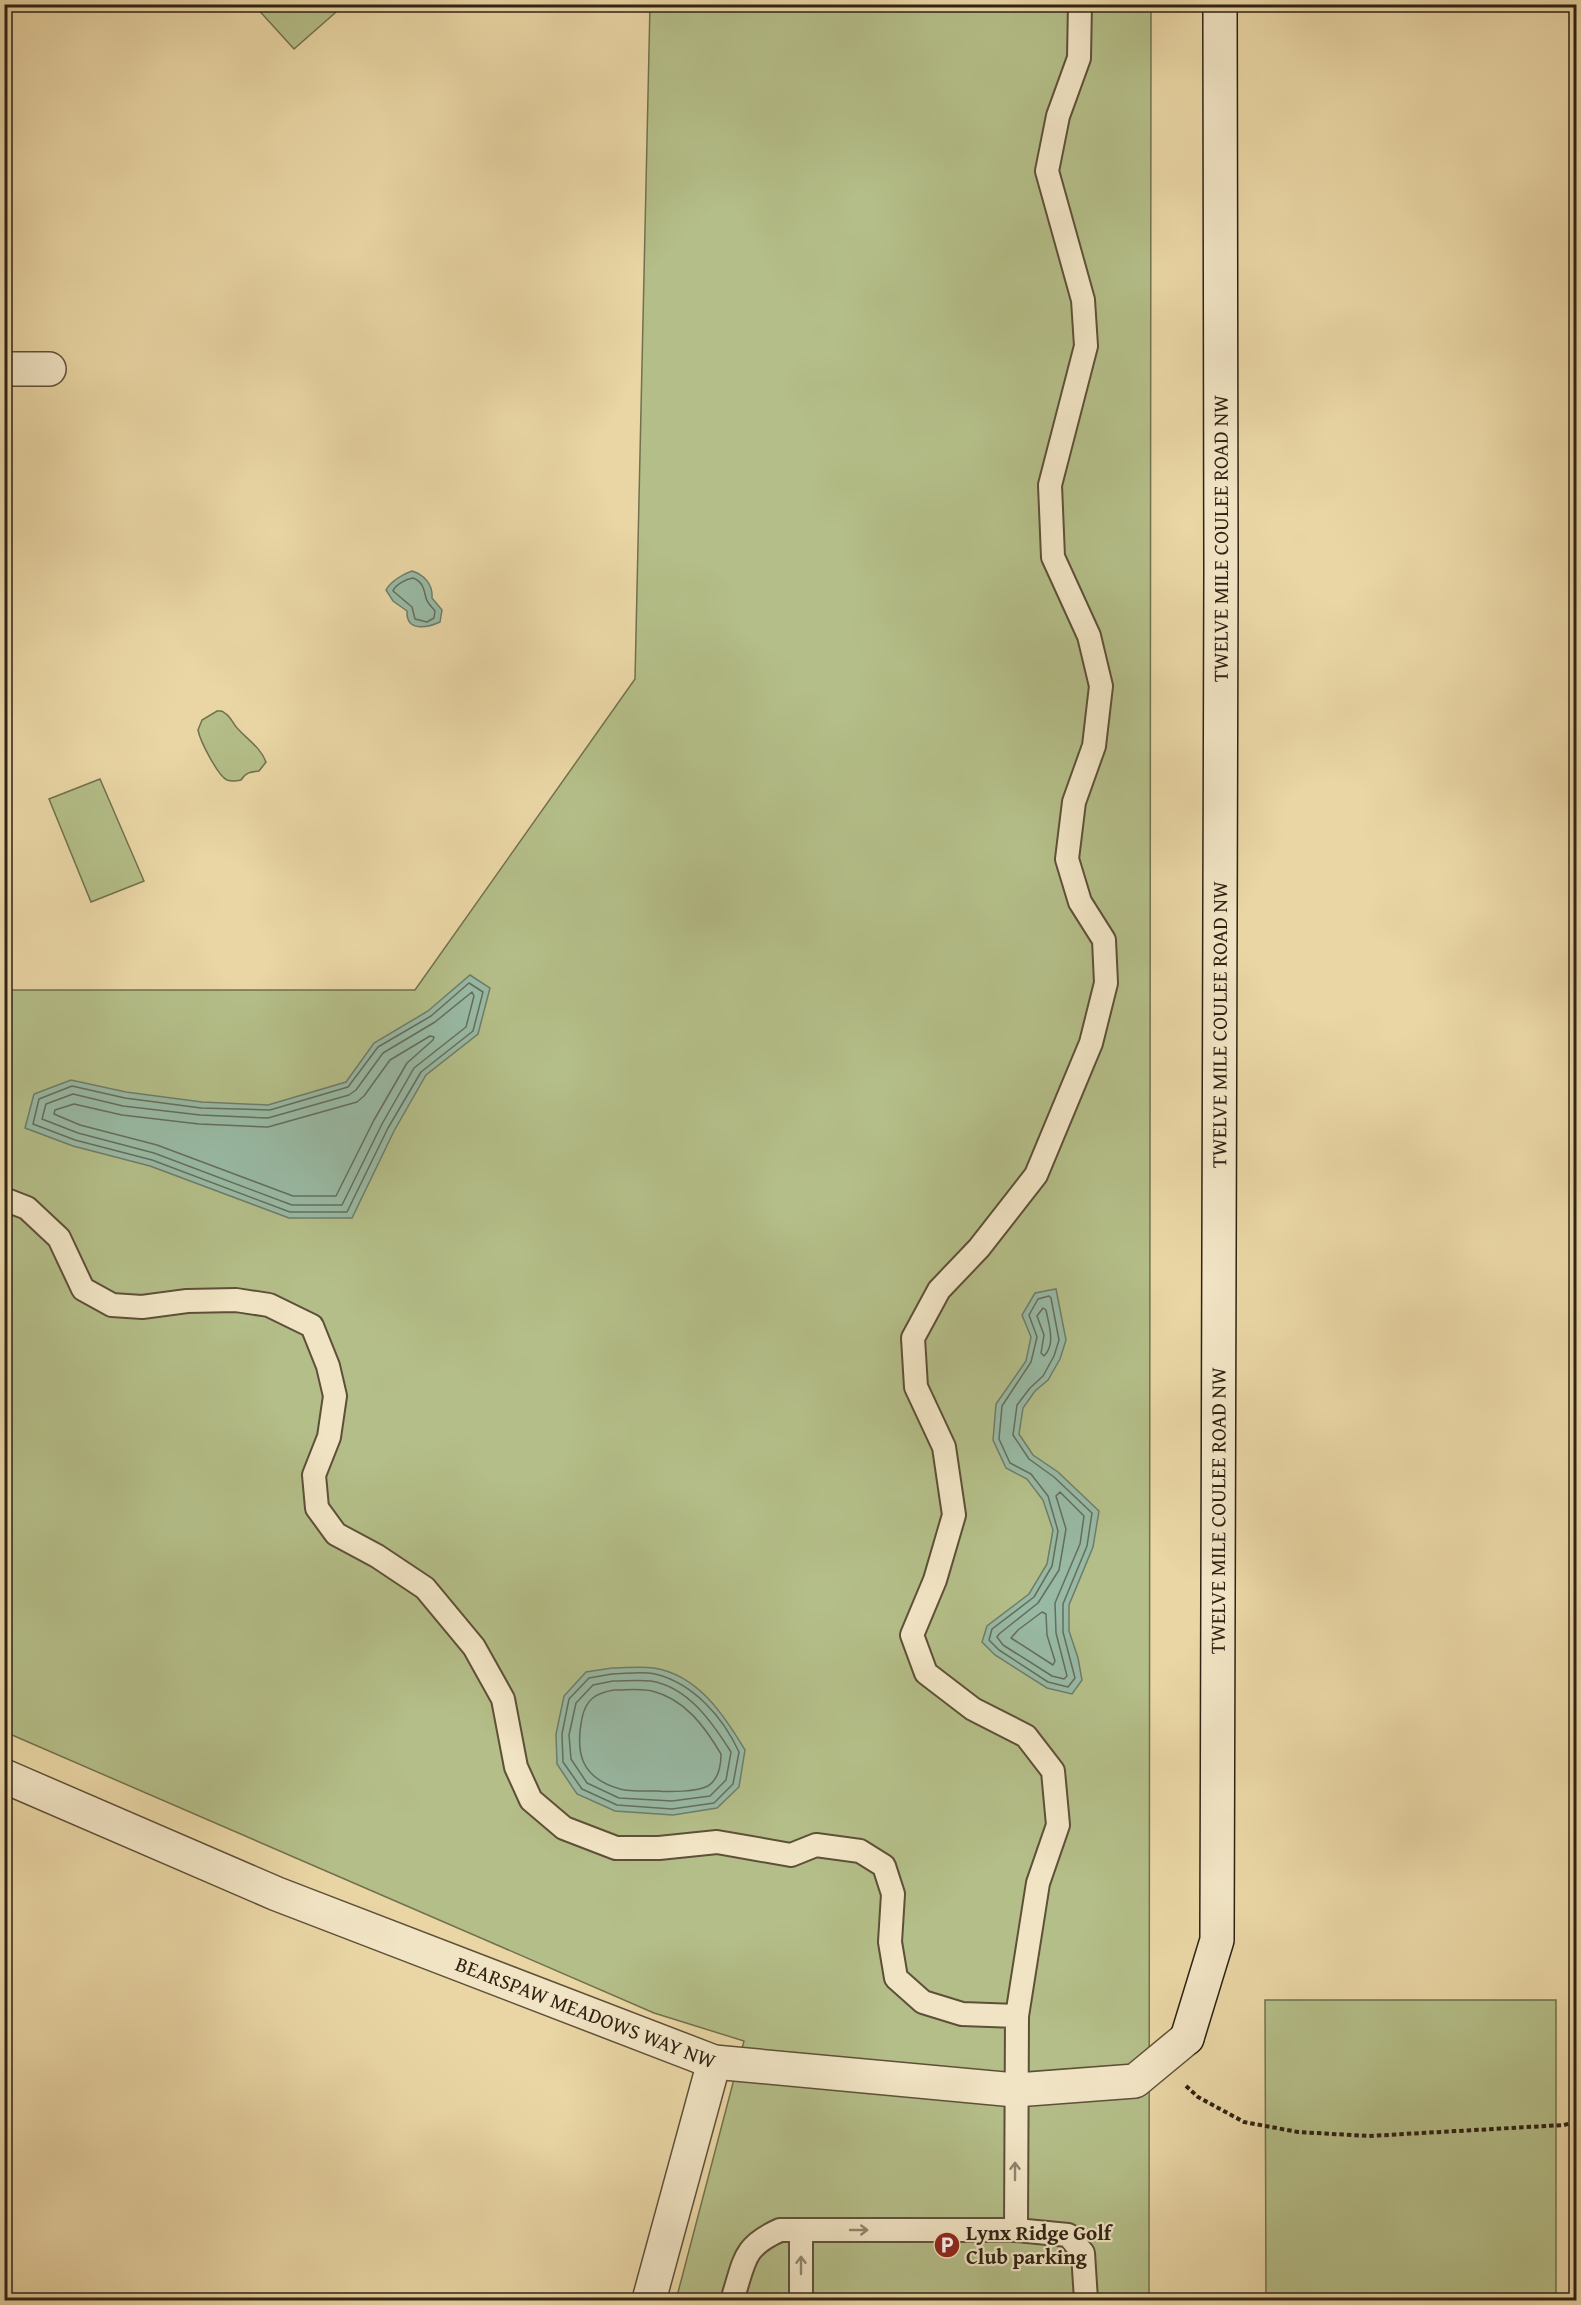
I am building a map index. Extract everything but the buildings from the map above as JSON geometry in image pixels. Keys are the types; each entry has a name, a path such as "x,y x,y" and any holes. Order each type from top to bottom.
{"street":[{"name":"TWELVE MILE COULEE ROAD NW","path":"1187,2038 1217,1940 1221,606 1220,4"},
{"path":"4,369 49,369"},
{"name":"BEARSPAW MEADOWS WAY NW","path":"4,1776 277,1894 714,2062 1015,2090 1135,2081 1187,2038"},
{"path":"649,2301 714,2062"}],"lane":[{"path":"1016,2230 1017,2016 1038,1883 1058,1825 1053,1771 1026,1736 973,1709 926,1673 912,1635 935,1580 954,1515 944,1447 916,1387 913,1338 939,1290 979,1248 1036,1175 1091,1043 1106,983 1104,940 1080,902 1067,859 1074,802 1094,746 1101,686 1089,636 1053,557 1050,485 1086,346 1083,300 1047,171 1058,116 1079,58 1080,4"},
{"path":"4,1200 27,1208 59,1238 83,1289 112,1305 142,1307 187,1301 236,1300 269,1305 312,1326 328,1366 335,1396 329,1437 314,1475 317,1508 336,1534 377,1556 425,1588 474,1647 503,1699 516,1767 531,1800 564,1828 616,1848 659,1848 717,1842 791,1855 816,1845 860,1851 884,1866 893,1894 890,1942 897,1978 923,2002 962,2014 1017,2016"},
{"path":"734,2301 734,2294 747,2253 761,2239 780,2230 1016,2230 1068,2235 1083,2253 1086,2301"},
{"path":"801,2230 801,2301"}],"path":[{"path":"1158,2062 1198,2097 1244,2122 1298,2132 1369,2136 1541,2127 1576,2122"}],"green space":[{"path":"254,5 344,5 294,49"},
{"path":"650,5 1151,5 1149,2300 676,2300 744,2041 654,2013 5,1732 5,990 415,990 635,679"},
{"path":"217,711 228,715 238,729 261,752 266,762 259,771 249,773 241,780 234,781 223,777 214,765 198,730 202,720"},
{"path":"100,779 144,881 91,902 49,799"},
{"path":"1265,2000 1556,2000 1556,2300 1266,2300"}],"water":[{"path":"412,571 424,578 430,585 432,598 442,610 440,622 424,627 414,625 408,618 407,611 393,601 386,590 398,578"},
{"path":"470,975 490,988 478,1034 426,1075 394,1131 352,1218 289,1218 150,1166 73,1146 25,1128 34,1094 71,1080 126,1092 202,1102 268,1105 346,1082 374,1043 428,1011"},
{"path":"1056,1289 1066,1340 1060,1359 1048,1380 1035,1391 1023,1408 1019,1434 1033,1455 1058,1472 1099,1511 1093,1547 1069,1605 1069,1631 1082,1680 1072,1694 1047,1688 995,1655 982,1642 987,1626 1029,1594 1047,1564 1053,1530 1043,1500 1027,1479 1006,1468 993,1440 996,1404 1026,1361 1031,1337 1022,1315 1035,1293"},
{"path":"649,1667 670,1672 697,1688 728,1723 745,1750 739,1787 717,1808 673,1815 615,1811 577,1794 557,1764 556,1734 564,1696 586,1672 612,1668"}],"place":[{"name":"Lynx Ridge Golf Club parking","path":"947,2245"}]}
